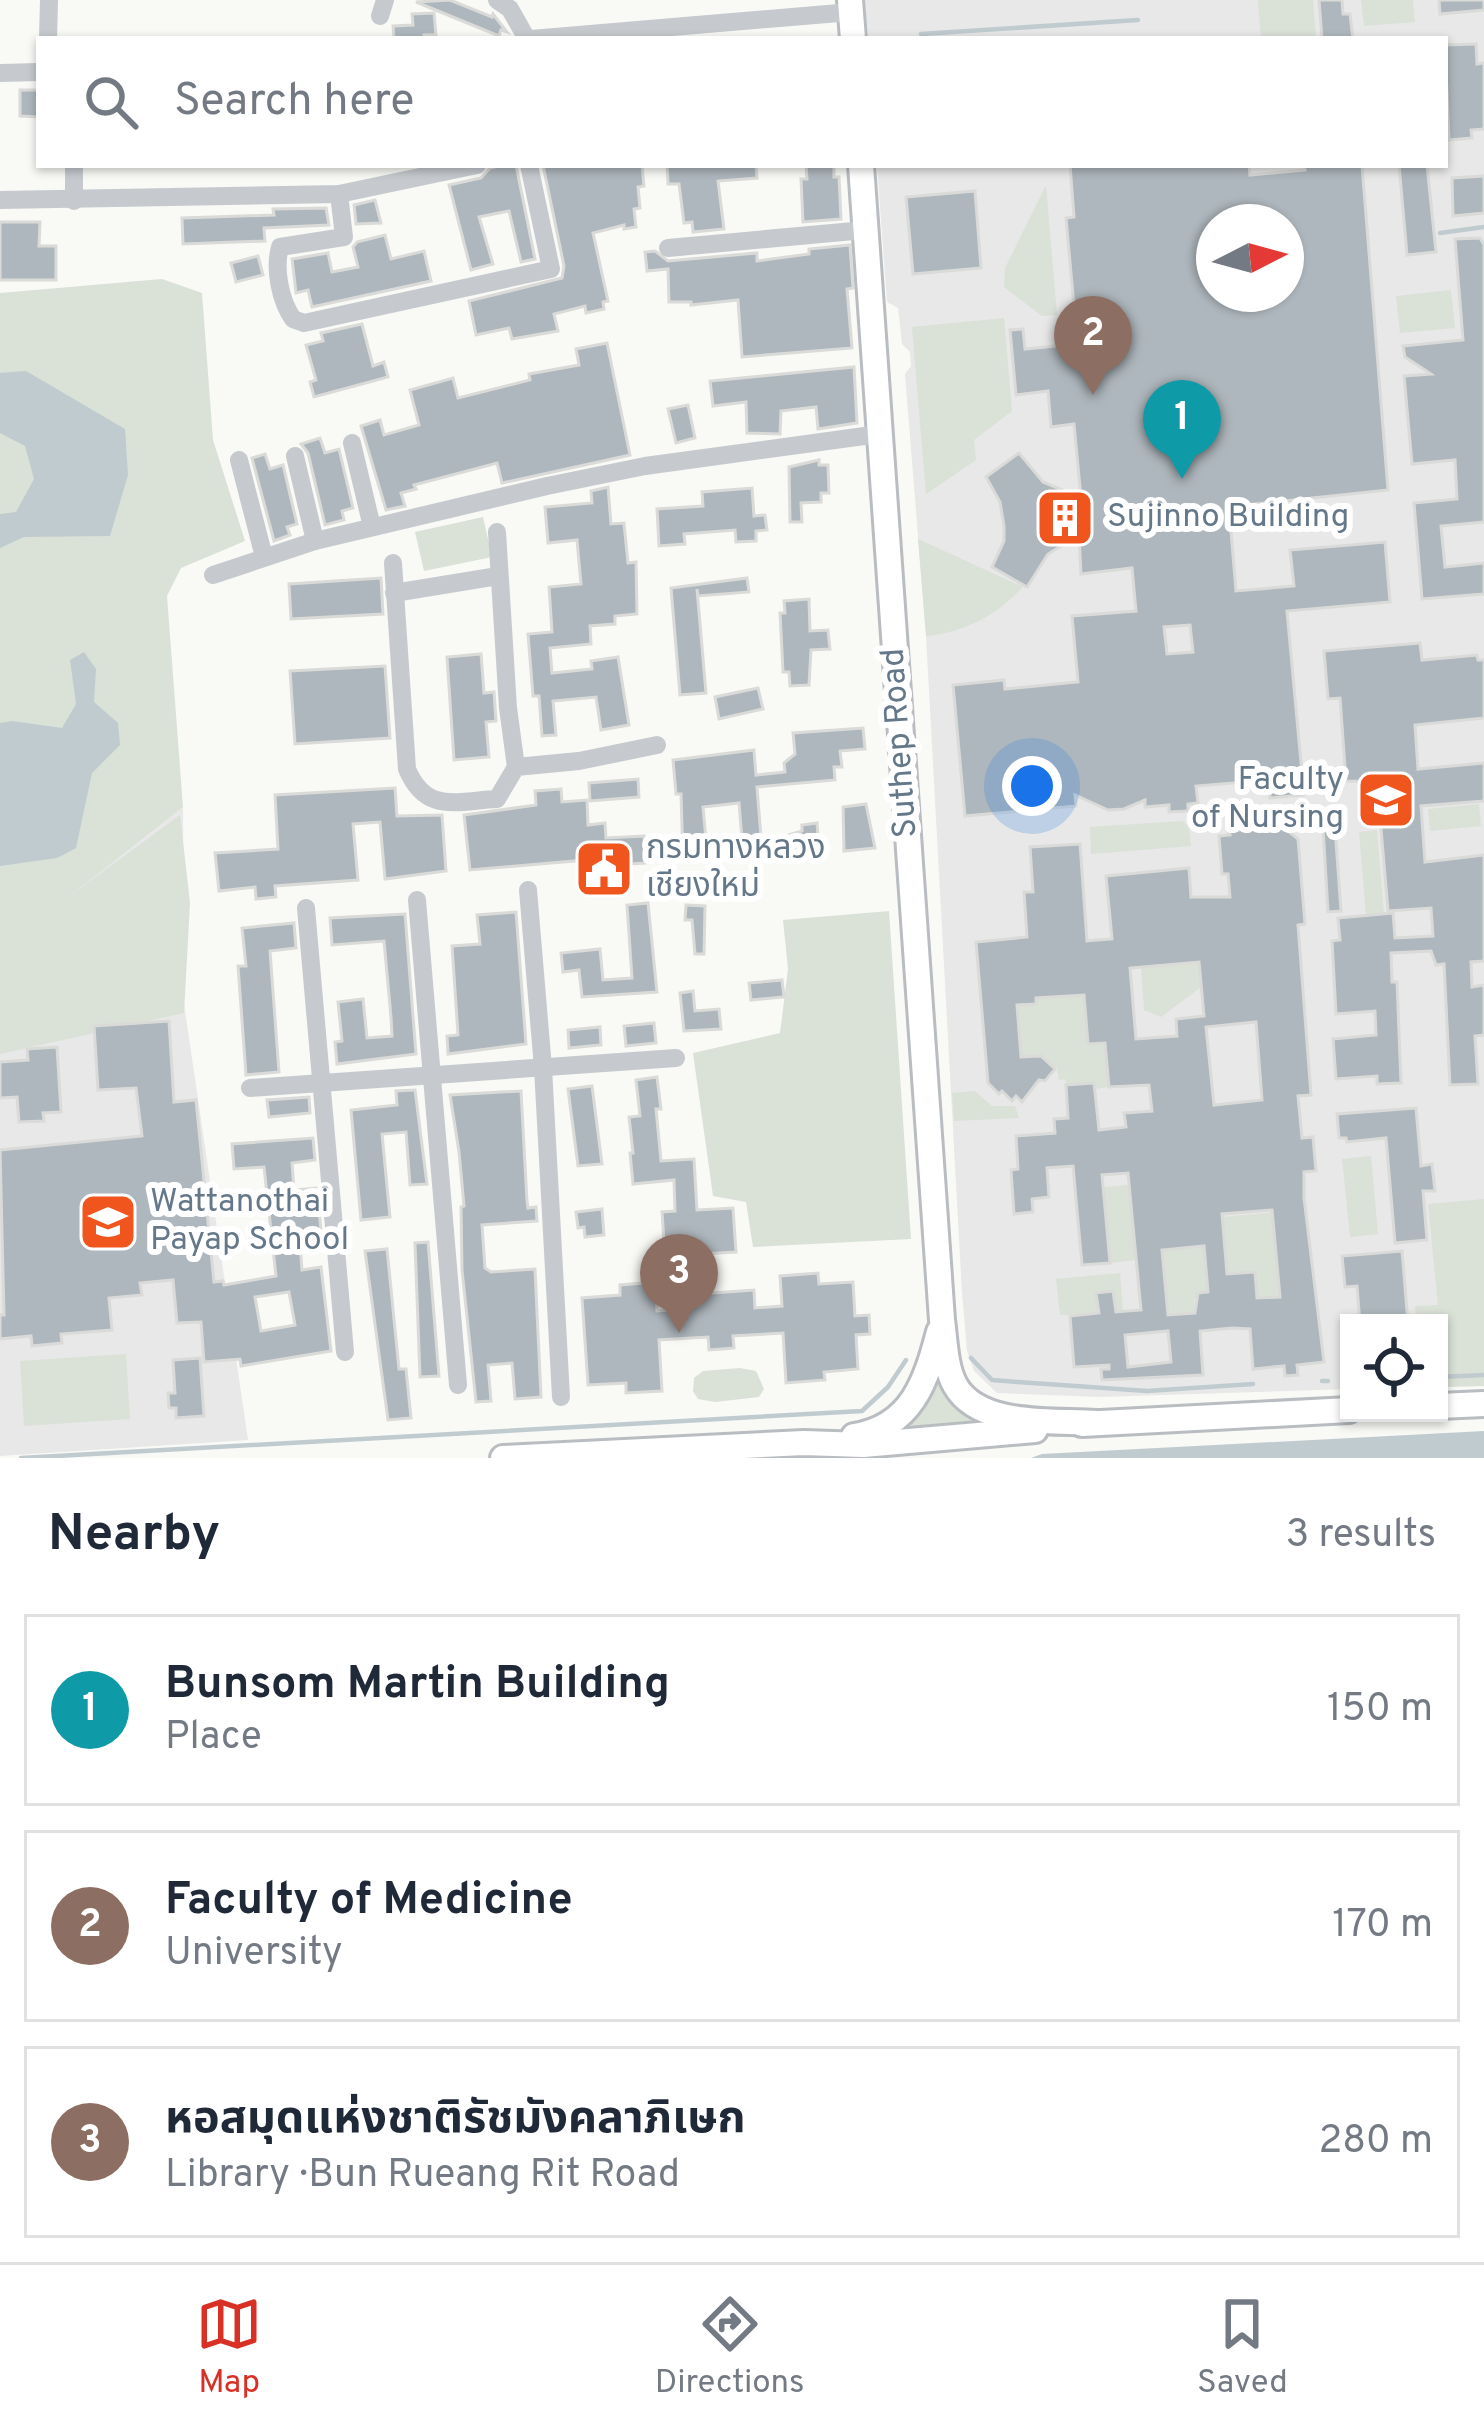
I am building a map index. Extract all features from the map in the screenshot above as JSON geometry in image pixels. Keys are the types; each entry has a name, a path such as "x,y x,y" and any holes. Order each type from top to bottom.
{"main road":[{"path":"851,6 853,36"},
{"name":"Suthep Road","path":"861,168 942,1321 956,1387 980,1409 1003,1416 1096,1423"},
{"name":"Suthep Road","path":"804,1443 867,1434 897,1417 927,1378 942,1321"},
{"path":"1448,1406 1484,1404"},
{"path":"503,1458 804,1443 923,1450 966,1447 1096,1423 1340,1410"}],"street":[{"path":"48,36 49,0"},
{"path":"497,0 510,9 527,36"},
{"path":"558,36 851,6"},
{"path":"0,73 36,72"},
{"path":"74,168 74,201"},
{"path":"0,200 339,194 463,168"},
{"path":"339,194 344,237 280,248 277,259 284,306 293,319 304,322 551,269 530,168"},
{"path":"668,248 865,230"},
{"path":"213,574 315,541 644,466 879,434"},
{"path":"352,443 372,527"},
{"path":"295,456 315,541"},
{"path":"239,460 264,557"},
{"path":"393,563 407,769 416,789 438,802 497,799 516,767 497,532"},
{"path":"394,593 498,576"},
{"path":"516,767 579,761 657,745"},
{"path":"528,890 561,1397"},
{"path":"417,900 458,1385"},
{"path":"306,908 345,1352"},
{"path":"250,1088 676,1058"}],"shaded area":[{"path":"865,0 1484,0 1484,1386 1448,1387 1448,1314 1340,1314 1340,1389 1100,1397 997,1393 974,1371 967,1351 962,1293 926,636 905,374 911,366 910,352 902,344 898,308 887,302 877,168 1448,168 1448,36 868,36"},
{"path":"1258,0 1313,0 1316,36 1261,36"},
{"path":"1361,0 1413,0 1415,22 1364,26"},
{"path":"1046,185 1057,315 1042,316 1004,287 1005,268"},
{"path":"162,279 202,293 213,440 245,541 181,568 167,596 183,807 67,898 180,815 190,903 184,1013 0,1054 0,293"},
{"path":"1451,290 1455,328 1400,333 1396,296"},
{"path":"1004,318 1012,411 974,440 976,460 926,494 912,327"},
{"path":"26,371 125,429 128,475 110,536 24,537 0,548 0,514 16,512 34,479 25,446 0,433 0,373"},
{"path":"483,517 492,557 424,571 415,532"},
{"path":"918,539 1023,587 979,621 926,636"},
{"path":"84,652 96,669 94,702 118,723 120,745 92,773 76,848 57,858 0,866 0,723 62,728 76,704 70,660"},
{"path":"1479,804 1481,826 1430,831 1428,809"},
{"name":"Wattanothai Payap School","path":"183,807 184,1004 248,1440 0,1456 0,941 36,921"},
{"path":"1183,821 1191,846 1091,854 1090,827"},
{"path":"1377,830 1384,914 1366,915 1359,832"},
{"path":"889,911 911,1239 753,1247 746,1202 713,1196 693,1053 780,1033 788,969 783,920"},
{"path":"1199,961 1201,987 1161,1017 1144,1010 1141,967"},
{"path":"1035,993 1102,993 1086,1015 1088,1044 1105,1043 1109,1087 1066,1085 1065,1079 1059,1080 1057,1067 1021,1057 1017,1005 1036,1004"},
{"path":"975,1091 992,1106 1015,1106 1019,1118 954,1121 952,1093"},
{"path":"1371,1156 1378,1234 1350,1237 1342,1159"},
{"path":"1129,1185 1136,1260 1110,1263 1104,1187"},
{"path":"1484,1199 1484,1386 1448,1387 1448,1314 1416,1314 1415,1306 1438,1305 1428,1204"},
{"path":"1277,1212 1280,1297 1258,1310 1254,1272 1227,1274 1222,1217"},
{"path":"1163,1220 1167,1250 1188,1248 1203,1233 1208,1292 1194,1299 1197,1331 1169,1334 1159,1221"},
{"path":"1120,1273 1123,1312 1060,1315 1056,1279"},
{"path":"126,1354 130,1419 24,1426 20,1361"},
{"path":"942,1367 991,1421 914,1430 910,1423"},
{"path":"703,1371 756,1371 764,1389 759,1397 715,1402 698,1399 693,1391 694,1378"},
{"path":"1484,1431 1484,1458 1031,1458 1042,1454"}],"building":[{"path":"450,0 493,14 507,32 501,30 499,36 416,2"},
{"path":"1319,0 1342,0 1343,14 1350,14 1353,36 1322,36"},
{"path":"1439,0 1484,0 1484,10 1440,14"},
{"path":"434,13 436,35 394,36 393,26 413,25 412,14"},
{"path":"1476,44 1477,64 1484,63 1484,129 1471,130 1472,138 1449,140 1448,45"},
{"path":"20,90 36,90 36,117 20,116"},
{"path":"490,168 517,168 535,259 521,262 509,211 479,217 493,264 471,270 449,185 481,178"},
{"path":"544,168 642,168 640,208 634,209 636,227 624,229 624,225 593,233 608,301 603,302 604,309 586,313 585,306 554,314 558,331 512,339 509,328 476,335 469,301 562,278 564,266"},
{"path":"667,168 756,168 757,178 718,181 724,229 693,232 692,222 684,223 679,184 668,184"},
{"path":"806,168 834,168 834,177 839,177 841,219 803,222 801,179 807,179"},
{"path":"1070,168 1249,168 1250,175 1362,168 1388,490 1236,506 1230,520 1236,591 1294,586 1290,550 1385,542 1390,602 1287,611 1304,795 1270,798 1269,780 1196,786 1198,803 1188,804 1188,811 1169,812 1169,805 1145,807 1145,800 1108,810 1075,795 1076,806 965,816 953,685 1004,680 1005,689 1078,682 1072,616 1136,611 1132,568 1081,574 1079,535 1048,554 1027,587 992,567 1004,541 1004,526 1000,502 986,477 1019,453 1043,482 1081,498 1074,424 1051,427 1048,391 1016,395 1010,330 1023,329 1025,349 1066,345 1064,319 1075,318 1066,218 1074,217","holes":["1190,625 1193,652 1167,654 1164,627"]},
{"path":"1399,168 1427,168 1436,252 1407,255"},
{"path":"1484,176 1484,213 1453,216 1452,178"},
{"path":"975,191 981,268 913,274 906,197"},
{"path":"375,200 381,223 356,224 354,205"},
{"path":"326,208 329,225 264,228 265,241 183,244 182,218"},
{"path":"0,222 40,222 39,246 56,246 56,280 0,280"},
{"path":"385,235 391,259 424,251 431,281 312,307 308,290 296,293 292,259 328,253 332,272 358,267 353,247 357,242"},
{"path":"1480,238 1484,245 1484,522 1441,526 1445,567 1484,563 1484,594 1422,599 1414,503 1457,499 1455,460 1412,464 1404,376 1431,374 1405,357 1403,346 1463,340 1455,239"},
{"path":"850,245 853,288 847,289 852,348 742,357 738,300 691,305 669,302 668,269 647,271 645,252 655,251 668,261 757,253 757,261"},
{"path":"258,256 263,275 236,282 231,263"},
{"path":"362,324 373,366 384,362 388,377 314,397 310,382 316,380 306,345 323,341 321,333"},
{"path":"607,343 630,455 502,483 497,463 414,485 416,489 401,493 405,506 386,510 361,426 380,420 384,435 419,425 410,390 453,378 458,398 530,380 529,374 579,365 576,349"},
{"path":"854,367 857,423 818,429 816,407 781,411 780,434 747,433 746,402 713,406 710,381"},
{"path":"688,405 695,438 676,443 668,409"},
{"path":"320,438 325,453 339,449 353,508 342,511 344,520 325,525 308,453 301,444"},
{"path":"265,454 270,469 283,465 297,524 287,527 290,535 274,541 252,458"},
{"path":"819,460 819,465 828,465 829,493 821,493 821,502 801,503 802,522 790,522 789,467"},
{"path":"608,487 611,524 624,523 628,563 636,562 637,614 615,616 615,624 590,626 591,644 550,648 552,673 592,669 591,661 618,657 629,725 601,730 596,697 553,701 556,735 542,736 528,634 552,632 549,587 581,584 577,540 548,543 545,507 592,503 591,491"},
{"path":"752,488 754,516 765,515 767,530 756,531 756,541 736,542 735,530 684,534 685,544 659,546 657,509 703,506 702,492"},
{"path":"381,578 383,614 291,619 289,584"},
{"path":"747,578 749,592 698,596 697,589 706,693 680,695 671,588"},
{"path":"809,599 810,631 828,630 830,649 811,650 809,685 790,686 789,672 783,672 780,613 785,613 784,601"},
{"path":"1420,643 1422,660 1477,655 1484,660 1484,718 1415,725 1418,769 1484,763 1484,801 1421,806 1425,862 1484,855 1484,961 1471,962 1472,987 1484,985 1484,1035 1475,1036 1478,1084 1450,1085 1444,964 1436,965 1431,951 1391,953 1392,982 1397,982 1401,1083 1377,1084 1377,1076 1336,1079 1333,1039 1376,1035 1375,1011 1336,1014 1332,941 1340,940 1338,918 1393,913 1395,938 1433,936 1431,908 1388,911 1377,782 1346,781 1340,698 1328,699 1324,651"},
{"path":"481,654 484,693 494,692 496,721 486,722 489,757 454,760 447,657"},
{"path":"385,666 390,738 295,744 290,671"},
{"path":"758,688 763,709 719,719 715,697"},
{"path":"863,728 865,749 840,751 842,767 834,767 835,780 757,787 761,837 785,836 802,831 802,825 817,823 819,848 683,859 681,794 676,794 673,760 754,750 756,775 785,772 784,763 795,754 793,733","holes":["739,803 742,839 706,840 703,807"]},
{"path":"638,779 639,797 590,801 589,783"},
{"path":"395,788 397,816 442,815 446,871 385,879 380,822 353,824 358,880 275,886 276,897 256,899 255,887 219,891 215,853 278,849 275,795"},
{"path":"561,789 562,802 587,800 588,825 605,823 606,838 644,836 645,863 586,860 470,870 464,815 536,805 535,791"},
{"path":"866,804 875,848 844,851 843,807"},
{"path":"1282,826 1298,839 1305,924 1298,925 1311,1095 1298,1096 1302,1138 1313,1137 1316,1171 1304,1172 1304,1198 1324,1362 1297,1365 1298,1375 1285,1376 1284,1366 1253,1369 1250,1329 1232,1328 1200,1331 1203,1375 1102,1380 1101,1369 1109,1365 1074,1367 1070,1316 1099,1313 1096,1293 1113,1291 1116,1312 1141,1310 1128,1173 1102,1175 1110,1263 1082,1265 1073,1166 1047,1168 1049,1197 1032,1199 1033,1212 1014,1214 1011,1170 1018,1169 1016,1136 1055,1133 1054,1119 1068,1118 1066,1085 1094,1083 1099,1130 1126,1127 1124,1113 1152,1111 1149,1085 1109,1087 1105,1043 1088,1044 1084,995 1036,998 1036,1004 1017,1005 1021,1057 1041,1056 1055,1069 1022,1102 1016,1096 1012,1101 1002,1091 999,1094 988,1083 976,942 1027,937 1024,892 1033,892 1030,847 1080,844 1087,941 1112,939 1106,876 1189,868 1191,897 1230,897 1228,874 1222,874 1219,836 1230,835 1229,831","holes":["1199,962 1204,1016 1176,1019 1177,1036 1136,1039 1130,968","1256,1022 1262,1100 1214,1105 1206,1027","1272,1210 1280,1297 1257,1298 1255,1272 1227,1274 1222,1214","1204,1246 1208,1292 1198,1293 1195,1313 1168,1315 1162,1250","1168,1331 1171,1362 1128,1367 1125,1335"]},
{"path":"1323,828 1335,828 1341,911 1328,912"},
{"path":"648,903 657,992 582,997 579,970 563,972 561,953 600,949 603,980 632,978 627,905"},
{"path":"686,905 705,906 704,954 695,954 692,920 685,920"},
{"path":"516,912 526,1044 448,1054 447,1036 458,1035 452,946 480,944 477,915"},
{"path":"405,914 416,1054 337,1064 335,1042 342,1041 338,1002 363,999 367,1038 392,1036 384,941 332,945 330,918"},
{"path":"294,923 296,948 270,951 279,1072 246,1075 238,966 246,966 242,928"},
{"path":"782,980 784,997 751,1000 749,983"},
{"path":"693,991 695,1011 719,1009 721,1029 684,1031 680,993"},
{"path":"169,1021 174,1102 196,1100 214,1282 224,1285 276,1276 264,1167 234,1169 232,1144 313,1138 315,1160 292,1163 294,1190 317,1188 322,1242 300,1244 302,1270 321,1267 331,1351 241,1366 240,1359 204,1362 201,1322 177,1323 173,1280 140,1283 142,1295 109,1298 112,1330 61,1334 62,1343 32,1346 31,1336 0,1339 0,1315 4,1315 0,1150 142,1136 136,1088 98,1090 94,1026","holes":["289,1292 295,1325 261,1331 255,1297"]},
{"path":"654,1023 656,1043 626,1046 624,1026"},
{"path":"600,1027 601,1045 569,1048 568,1030"},
{"path":"57,1047 61,1112 43,1113 44,1121 19,1122 17,1097 0,1098 0,1062 28,1060 27,1049"},
{"path":"657,1077 661,1161 694,1159 697,1210 733,1208 736,1252 665,1256 662,1212 675,1211 674,1180 633,1184 630,1153 629,1117 640,1116 636,1080"},
{"path":"592,1086 602,1164 578,1166 568,1089"},
{"path":"415,1090 427,1184 410,1185 406,1132 382,1134 390,1217 361,1220 351,1110 397,1105 396,1091"},
{"path":"521,1091 527,1201 528,1208 536,1207 537,1221 482,1225 485,1268 491,1272 535,1269 541,1397 515,1399 512,1363 488,1365 491,1401 476,1402 462,1270 464,1206 450,1095"},
{"path":"309,1097 310,1113 269,1117 267,1100"},
{"path":"1416,1108 1421,1166 1432,1164 1435,1191 1423,1191 1427,1240 1395,1243 1386,1138 1347,1142 1339,1138 1337,1114"},
{"path":"602,1209 604,1235 585,1237 576,1212"},
{"path":"428,1242 439,1376 420,1377 415,1243"},
{"path":"387,1249 399,1369 406,1369 411,1418 388,1420 365,1251"},
{"path":"1402,1251 1407,1314 1359,1314 1357,1286 1345,1287 1342,1256"},
{"path":"818,1273 819,1284 853,1282 855,1316 869,1315 870,1334 856,1335 858,1369 824,1372 825,1380 786,1383 783,1333 733,1336 734,1348 709,1350 708,1337 659,1340 662,1391 626,1393 626,1383 588,1385 582,1298 620,1295 620,1285 656,1282 657,1311 685,1309 684,1295 754,1290 755,1308 782,1306 780,1276"},
{"path":"200,1358 204,1416 176,1418 176,1408 169,1408 168,1393 175,1393 173,1360"}],"waterway":[{"path":"921,34 1138,20"},
{"path":"1440,233 1484,227"},
{"path":"971,1358 992,1380 1147,1391 1253,1384"},
{"path":"21,1458 862,1411 888,1387 906,1360"},
{"path":"1448,1377 1484,1375"},
{"path":"1322,1381 1328,1381"}],"place":[{"name":"Faculty of Medicine","path":"1093,395"},
{"name":"Bunsom Martin Building","path":"1182,479"},
{"name":"Sujinno Building","path":"1065,518"},
{"name":"Faculty of Nursing","path":"1386,800"},
{"name":"กรมทางหลวง เชียงใหม่","path":"604,869"},
{"name":"Wattanothai Payap School","path":"108,1222"},
{"name":"หอสมุดแห่งชาติรัชมังคลาภิเษก","path":"679,1333"}]}
